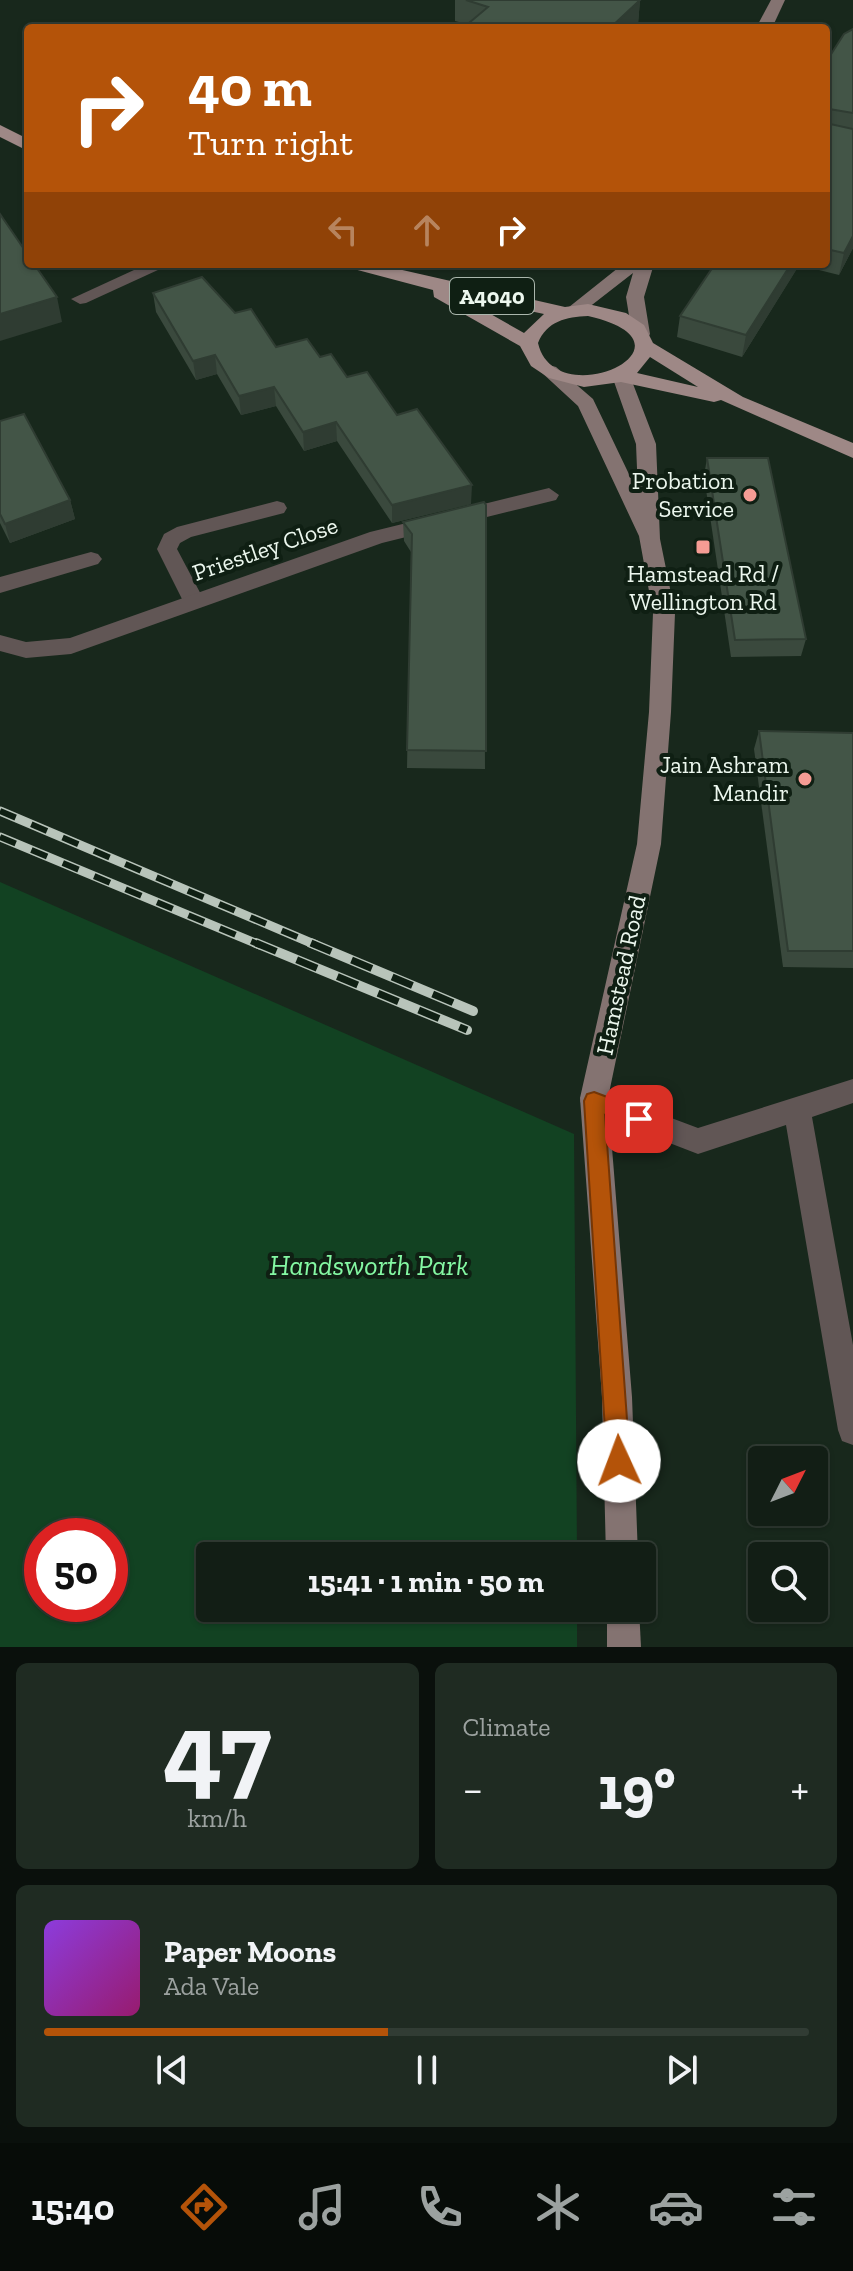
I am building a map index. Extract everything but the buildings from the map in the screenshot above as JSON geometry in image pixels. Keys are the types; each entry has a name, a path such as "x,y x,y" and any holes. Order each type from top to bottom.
{"main road":[{"path":"766,24 778,0"},
{"path":"0,130 24,144"},
{"name":"A4040","path":"370,268 420,282 568,311"},
{"path":"628,268 568,311 539,324 529,343 533,356 549,371 581,381 600,381 621,376 641,361 643,340 635,297 644,268"},
{"name":"A4040","path":"420,282 529,343"},
{"path":"568,311 602,311 617,316 643,340 736,401 853,451"},
{"name":"Hamstead Road","path":"549,371 586,403 650,539"},
{"path":"621,376 736,401"},
{"name":"Hamstead Road","path":"621,376 646,444 650,539 664,613 649,844 594,1101 617,1397 622,1542"},
{"path":"623,1622 624,1647"}],"street":[{"path":"80,299 153,268"},
{"name":"Priestley Close","path":"0,643 26,650 71,646 377,537 549,495"},
{"path":"194,602 167,549 171,539 184,532 277,508"},
{"path":"0,585 91,559"},
{"path":"594,1101 698,1141 853,1091"},
{"path":"797,1110 853,1430"}],"green space":[{"name":"Handsworth Park","path":"0,882 574,1134 577,1542 196,1542 196,1622 577,1622 577,1647 0,1647"}],"railway":[{"path":"0,811 316,945"},
{"path":"0,837 260,945"},
{"path":"256,943 467,1030"},
{"path":"311,943 473,1011"}],"place":[{"name":"Probation Service","path":"750,495"},
{"name":"Hamstead Rd / Wellington Rd","path":"703,547"},
{"name":"Jain Ashram Mandir","path":"805,779"}],"route":[{"path":"619,1461 617,1397 594,1101 639,1119"}]}
